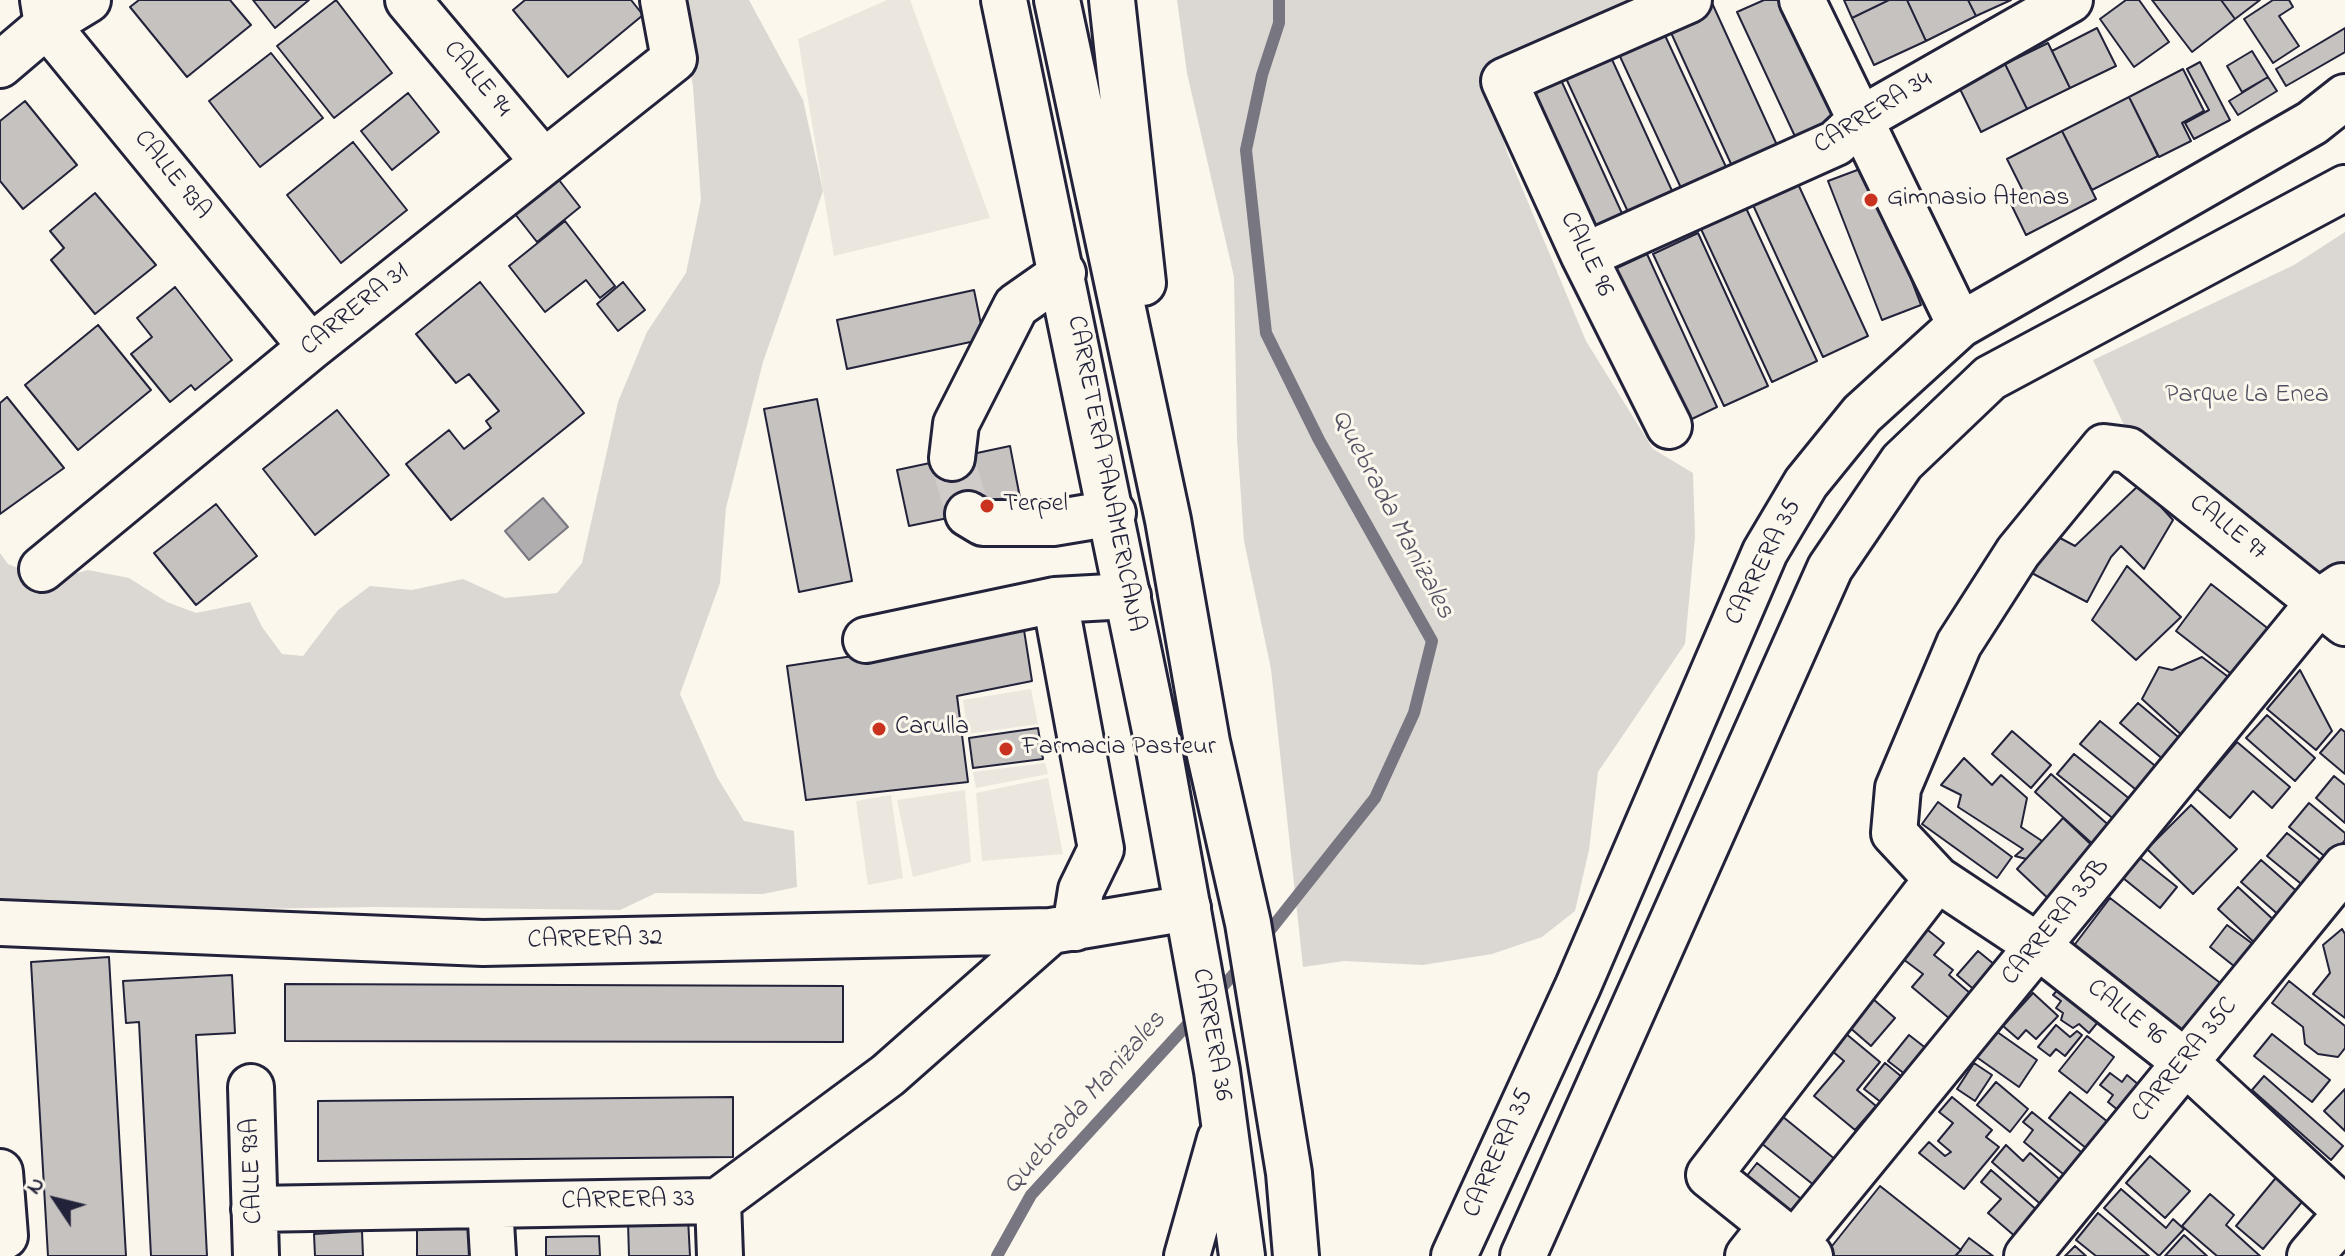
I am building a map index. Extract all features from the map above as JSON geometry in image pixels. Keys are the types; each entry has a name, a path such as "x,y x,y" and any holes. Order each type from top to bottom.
{"main road":[{"path":"0,65 45,12 88,0"},
{"name":"CALLE 94","path":"408,0 543,161"},
{"name":"CARRERA 31","path":"42,569 311,347 674,59 663,0"},
{"path":"985,0 1029,125"},
{"name":"CARRETERA PANAMERICANA","path":"1004,0 1113,513 1192,928"},
{"name":"CARRETERA PANAMERICANA","path":"1057,0 1168,520 1207,742 1248,923 1289,1173 1296,1256"},
{"path":"1112,0 1168,520"},
{"name":"CALLE 96","path":"1669,426 1584,256 1504,81 1689,0"},
{"path":"1802,0 1960,325"},
{"name":"CARRERA 34","path":"1584,256 1836,143 1861,119 2070,0"},
{"name":"CALLE 93A","path":"45,12 311,347"},
{"name":"CARRERA 35","path":"1454,1256 1578,986 1765,552 1806,483 1862,414 1960,325 2312,123 2345,97"},
{"path":"1523,1256 1830,568 1902,462 1990,378 2345,188"},
{"path":"952,458 956,424 1016,306 1063,273"},
{"name":"CALLE 97","path":"1894,833 1898,788 1959,644 2018,552 2104,447 2128,450 2337,603"},
{"path":"968,514 983,523 1053,523 1113,513"},
{"path":"866,640 1055,600 1128,596"},
{"path":"1055,600 1101,849 1063,930"},
{"name":"CARRERA 35B","path":"1781,1246 2337,603"},
{"name":"CALLE 96","path":"1894,833 1937,879 2038,946 2185,1062 2345,1212"},
{"name":"CARRERA 35C","path":"2027,1256 2345,867"},
{"path":"1781,1246 1709,1175 1937,879"},
{"name":"CARRERA 32","path":"0,923 483,943 1192,928"},
{"name":"CARRERA 36","path":"1192,928 1225,1122"},
{"name":"CARRERA 33","path":"254,1209 718,1201 888,1075 1063,930"},
{"name":"CALLE 93A","path":"251,1087 256,1256"},
{"path":"1187,1256 1225,1122"},
{"path":"1225,1122 1242,1256"},
{"path":"0,1172 5,1236"},
{"path":"718,1201 720,1256"},
{"path":"490,1205 493,1256"},
{"path":"2310,1256 2345,1212"}],"shaded area":[{"path":"887,0 910,0 990,218 834,256 798,39"},
{"path":"543,498 568,527 529,560 505,531"},
{"path":"1031,689 1038,724 968,734 963,700"},
{"path":"1045,763 1048,774 976,788 973,772"},
{"path":"1048,778 1063,854 982,861 976,793"},
{"path":"965,790 971,862 913,877 897,800"},
{"path":"891,795 903,878 868,885 856,801"}],"green space":[{"path":"677,0 749,0 803,100 823,191 763,362 726,508 720,583 680,694 717,777 744,821 794,831 797,887 763,894 656,893 620,910 243,909 0,900 0,553 8,564 49,581 88,570 129,578 167,602 196,613 250,602 262,627 282,654 303,656 338,610 370,586 412,590 463,579 505,598 557,593 582,563 618,402 647,332 686,273 701,200 693,86"},
{"path":"1177,0 1637,0 1483,72 1507,152 1586,341 1653,449 1693,473 1695,536 1685,644 1598,772 1589,850 1575,911 1542,937 1492,954 1423,965 1344,961 1303,967 1271,669 1244,541 1237,438 1234,277 1187,73"},
{"name":"Parque La Enea","path":"2345,232 2345,601 2124,425 2093,360 2294,265"}],"building":[{"path":"139,0 230,0 251,25 187,77 130,7"},
{"path":"253,0 309,0 275,28"},
{"path":"336,0 392,73 334,118 277,46"},
{"path":"525,0 631,0 643,15 568,77 513,10"},
{"path":"1764,0 1784,0 1842,125 1799,145 1737,12"},
{"path":"1844,0 1889,0 1852,18"},
{"path":"1889,0 1907,0 1926,41 1874,65 1852,18"},
{"path":"1907,0 1968,0 1976,16 1926,41"},
{"path":"1968,0 2011,0 1976,16"},
{"path":"2126,0 2139,0 2169,42 2134,67 2100,19"},
{"path":"2152,0 2221,0 2235,19 2192,52"},
{"path":"2221,0 2260,0 2235,19"},
{"path":"2273,0 2289,0 2293,7 2279,16 2299,46 2273,63 2244,19"},
{"path":"1712,3 1782,156 1737,177 1667,24"},
{"path":"2097,28 2116,66 2070,88 2052,51"},
{"path":"2345,28 2345,52 2286,86 2276,69"},
{"path":"1662,29 1733,182 1688,203 1617,50"},
{"path":"2048,43 2070,88 2027,109 2005,64"},
{"path":"2252,51 2268,77 2242,92 2227,66"},
{"path":"271,53 323,118 260,167 209,101"},
{"path":"1609,53 1679,206 1635,227 1564,74"},
{"path":"2200,62 2230,120 2194,139 2185,123 2209,110 2187,69"},
{"path":"2005,64 2027,109 1981,132 1959,87"},
{"path":"2183,69 2204,111 2182,123 2191,141 2159,157 2129,97"},
{"path":"2268,77 2277,91 2238,115 2229,101"},
{"path":"1561,80 1631,233 1586,253 1515,101"},
{"path":"408,93 439,132 392,170 361,131"},
{"path":"2129,97 2158,156 2092,190 2062,131"},
{"path":"25,101 77,165 23,209 0,181 0,121"},
{"path":"2062,131 2096,199 2026,235 2010,202 2025,195 2007,159"},
{"path":"353,142 407,210 341,263 287,195"},
{"path":"1868,166 1921,305 1882,320 1828,181"},
{"path":"559,180 580,207 537,242 515,214"},
{"path":"1798,184 1868,336 1823,357 1753,205"},
{"path":"95,193 156,265 95,314 51,260 64,248 50,231"},
{"path":"1746,208 1817,361 1772,382 1701,229"},
{"path":"565,221 615,286 600,298 586,280 545,312 509,266"},
{"path":"1698,233 1768,386 1724,406 1653,254"},
{"path":"1647,254 1717,407 1673,428 1602,275"},
{"path":"480,282 584,413 451,520 406,464 449,430 464,449 491,428 486,421 499,411 469,374 456,383 416,334"},
{"path":"623,282 645,310 618,331 597,304"},
{"path":"175,287 232,360 195,390 191,385 170,402 131,354 152,337 137,318"},
{"path":"974,290 984,339 847,369 837,320"},
{"path":"98,325 151,390 78,450 25,385"},
{"path":"7,397 64,468 0,514 0,403"},
{"path":"817,399 852,581 799,592 764,409"},
{"path":"337,410 389,475 315,535 263,469"},
{"path":"1010,446 1021,503 909,526 897,470"},
{"path":"2140,484 2173,520 2144,569 2121,546 2111,557 2087,602 2026,570 2047,531 2075,546"},
{"path":"216,504 257,556 196,605 154,553"},
{"path":"2127,566 2181,617 2136,660 2092,620"},
{"path":"2211,584 2275,634 2239,680 2176,631"},
{"name":"Carulla","path":"1024,630 1032,681 957,696 968,782 806,800 787,666"},
{"path":"2202,657 2231,679 2186,739 2142,699 2159,667 2172,670"},
{"path":"2300,670 2332,731 2316,750 2267,709"},
{"path":"2138,703 2183,741 2165,761 2120,723"},
{"path":"2267,715 2315,758 2295,781 2246,738"},
{"path":"2100,721 2159,769 2140,793 2080,744"},
{"name":"Farmacia Pasteur","path":"1038,728 1043,759 973,768 969,738"},
{"path":"2341,729 2345,732 2345,774 2320,753"},
{"path":"2012,731 2051,765 2031,788 1992,754"},
{"path":"2237,742 2290,787 2272,808 2253,791 2230,818 2197,789"},
{"path":"2074,754 2131,800 2115,820 2057,774"},
{"path":"1964,758 1992,785 2001,775 2027,798 2021,827 2042,841 2026,859 2015,856 2023,849 1958,807 1961,795 1941,785"},
{"path":"2051,774 2113,829 2096,847 2035,792"},
{"path":"2334,776 2345,785 2345,823 2316,798"},
{"path":"1938,802 2012,857 1997,878 1922,824"},
{"path":"2309,803 2345,833 2345,840 2329,860 2289,827"},
{"path":"2191,805 2237,849 2193,894 2147,849"},
{"path":"2063,818 2100,853 2054,904 2017,869"},
{"path":"2287,833 2325,864 2305,887 2267,856"},
{"path":"2139,857 2177,887 2160,908 2123,878"},
{"path":"2261,860 2301,895 2281,917 2241,882"},
{"path":"2238,887 2277,923 2257,945 2218,909"},
{"path":"2110,898 2232,992 2185,1053 2063,960"},
{"path":"2227,925 2257,947 2239,970 2210,947"},
{"path":"1924,927 1944,943 1934,955 1953,970 1949,975 1971,994 1950,1019 1912,987 1923,974 1899,956"},
{"path":"2342,929 2345,934 2345,1018 2313,994 2330,973 2323,945"},
{"path":"1978,951 2006,974 1985,999 1957,975"},
{"path":"109,957 126,1256 48,1256 31,962"},
{"path":"232,975 235,1033 196,1035 207,1256 151,1256 139,1022 126,1023 123,981"},
{"path":"2289,981 2345,1026 2345,1048 2338,1057 2318,1054 2305,1044 2303,1027 2272,1003"},
{"path":"285,984 843,986 843,1042 285,1041"},
{"path":"2061,986 2102,1017 2089,1033 2079,1024 2073,1028 2061,1020 2063,1013 2056,1008 2061,1001 2053,995"},
{"path":"2033,993 2058,1016 2036,1039 2026,1030 2018,1039 2003,1026"},
{"path":"1873,999 1895,1018 1871,1046 1848,1026"},
{"path":"2056,1025 2070,1037 2077,1031 2082,1035 2065,1056 2056,1049 2050,1056 2038,1047"},
{"path":"1839,1028 1880,1062 1857,1090 1876,1106 1855,1130 1814,1096 1844,1061 1825,1045"},
{"path":"1993,1029 2037,1060 2019,1087 1975,1056"},
{"path":"2272,1034 2330,1080 2312,1102 2254,1056"},
{"path":"1909,1035 1927,1049 1906,1075 1888,1061"},
{"path":"2087,1036 2114,1057 2087,1093 2059,1071"},
{"path":"1885,1063 1902,1077 1882,1103 1864,1089"},
{"path":"1974,1063 1992,1075 1975,1101 1957,1089"},
{"path":"2110,1073 2122,1082 2127,1075 2139,1085 2119,1111 2108,1102 2113,1095 2100,1085"},
{"path":"2264,1076 2343,1146 2331,1160 2252,1090"},
{"path":"1996,1082 2028,1109 2010,1132 1977,1105"},
{"path":"2345,1089 2345,1131 2324,1111"},
{"path":"2070,1092 2113,1126 2092,1153 2049,1118"},
{"path":"733,1097 733,1157 318,1161 318,1101"},
{"path":"1952,1097 1992,1130 1986,1137 1999,1147 1964,1189 1919,1153 1929,1142 1945,1156 1951,1152 1938,1141 1953,1123 1939,1112"},
{"path":"1777,1112 1836,1160 1815,1186 1756,1139"},
{"path":"2032,1112 2086,1156 2068,1178 2024,1142 2033,1130 2023,1122"},
{"path":"2006,1145 2023,1161 2030,1153 2066,1185 2045,1208 1992,1162"},
{"path":"2150,1156 2190,1191 2165,1218 2126,1183"},
{"path":"1757,1163 1806,1203 1787,1227 1738,1187"},
{"path":"2284,1168 2311,1191 2263,1249 2236,1226"},
{"path":"1991,1170 2046,1218 2024,1244 1988,1213 2001,1199 1981,1182"},
{"path":"1880,1186 1961,1250 1955,1256 1835,1256 1828,1251"},
{"path":"2121,1189 2166,1228 2173,1219 2184,1229 2159,1256 2104,1208"},
{"path":"2210,1194 2234,1215 2226,1225 2260,1256 2217,1256 2182,1226"},
{"path":"2098,1213 2149,1256 2096,1256 2076,1240"},
{"path":"688,1218 690,1256 629,1256 628,1222"},
{"path":"473,1226 473,1256 417,1256 417,1227"},
{"path":"362,1231 363,1256 315,1256 314,1234"},
{"path":"2184,1235 2207,1256 2165,1256"},
{"path":"599,1236 600,1256 546,1256 546,1237"},
{"path":"1969,1238 1993,1256 1956,1256"},
{"path":"2075,1246 2086,1256 2065,1256"}],"waterway":[{"name":"Quebrada Manizales","path":"1263,939 1375,798 1414,713 1432,641 1319,440 1266,333 1246,150 1262,75 1279,23 1279,0"},
{"name":"Quebrada Manizales","path":"1213,997 1244,963"},
{"name":"Quebrada Manizales","path":"997,1256 1031,1195 1198,1013"}],"tunnel":[{"path":"952,458 968,514"}],"place":[{"name":"Gimnasio Atenas","path":"1871,200"},
{"name":"Terpel","path":"987,506"},
{"name":"Carulla","path":"879,729"},
{"name":"Farmacia Pasteur","path":"1006,749"}]}
